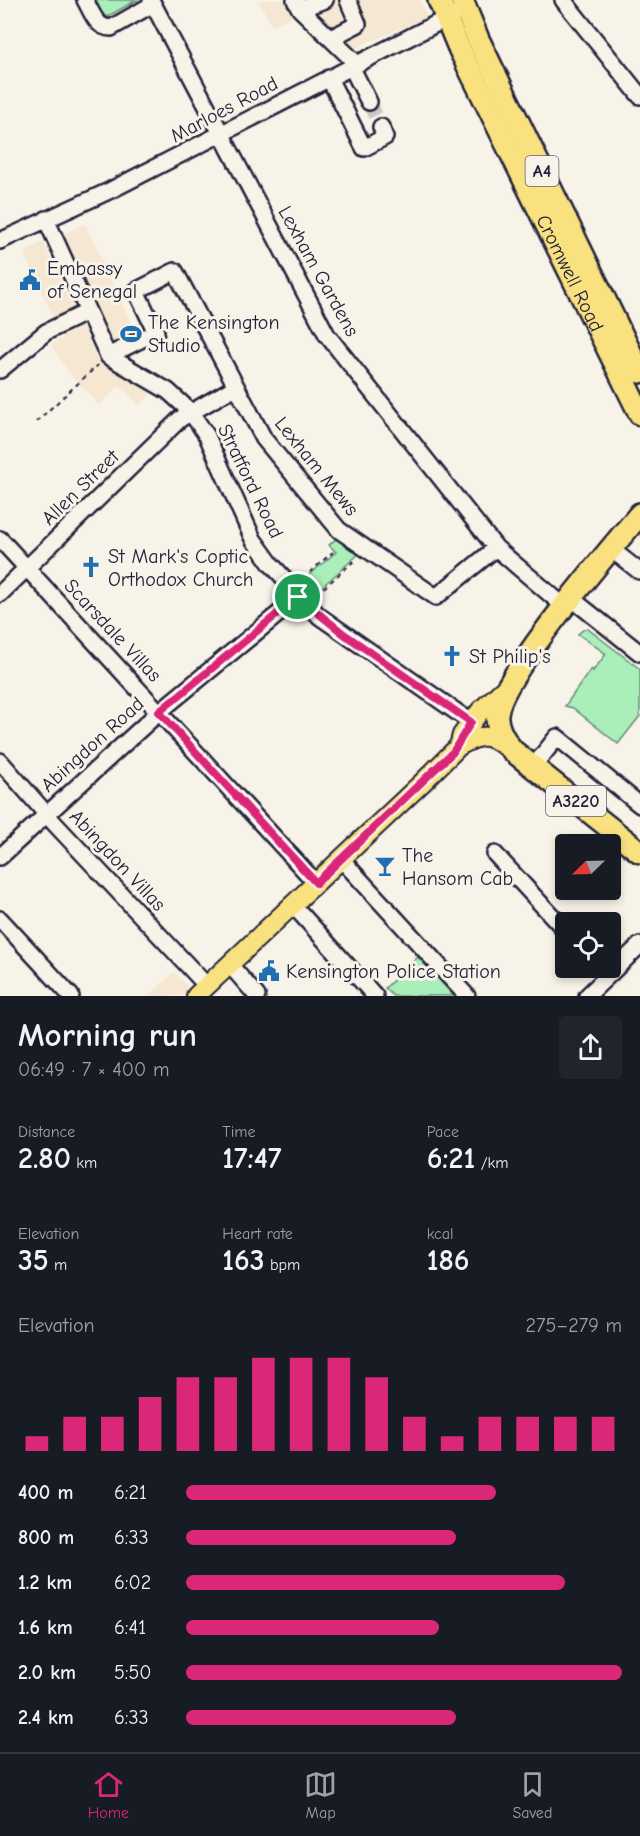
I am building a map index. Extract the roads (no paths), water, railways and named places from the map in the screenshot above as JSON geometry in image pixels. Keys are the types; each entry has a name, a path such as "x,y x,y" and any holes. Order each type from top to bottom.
{"highway":[{"name":"Cromwell Road","path":"464,4 640,372"},
{"name":"Cromwell Road","path":"443,9 639,415"},
{"name":"A3220","path":"638,847 513,751 500,733 497,722 498,707 506,687 568,603 640,514"}],"main road":[{"path":"459,746 462,735 471,722 491,699 506,687"},
{"path":"201,991 342,860 459,746 483,735 494,738 513,751"}],"street":[{"name":"Lexham Gardens","path":"85,0 98,24 104,28 111,28 152,2 327,335 496,548 568,603 640,653"},
{"path":"297,5 325,0"},
{"path":"331,38 358,24 348,0"},
{"path":"563,0 640,96"},
{"name":"Marloes Road","path":"0,241 111,190 220,135 354,65 443,9 464,4"},
{"path":"297,5 331,38 354,65 369,102"},
{"path":"329,78 363,148 386,136 381,127"},
{"path":"46,219 108,356 156,332 136,291 175,271 235,387"},
{"path":"0,370 46,333 87,312"},
{"name":"Stratford Road","path":"108,356 168,391 190,411 207,436 253,539 298,596 344,634 471,722"},
{"name":"Lexham Mews","path":"235,387 264,439 339,530 436,597 496,548"},
{"name":"Allen Street","path":"0,594 190,411 235,387"},
{"name":"Scarsdale Villas","path":"0,539 316,883"},
{"path":"611,549 639,571"},
{"name":"Abingdon Road","path":"0,857 159,712 298,596"},
{"path":"533,767 557,737 640,805"},
{"name":"Abingdon Villas","path":"0,761 48,813 55,824 201,991"},
{"path":"495,854 555,919"},
{"path":"342,860 467,996"},
{"path":"293,905 375,996"},
{"path":"0,919 71,996"},
{"path":"621,959 640,945"},
{"path":"230,964 257,996"},
{"path":"587,996 599,978"}],"tunnel":[{"path":"369,102 381,127"}],"place":[{"name":"Embassy of Senegal","path":"30,280"},
{"name":"The Kensington Studio","path":"131,334"},
{"name":"St Mark's Coptic Orthodox Church","path":"91,567"},
{"name":"St Philip's","path":"452,656"},
{"name":"The Hansom Cab","path":"385,866"},
{"name":"Kensington Police Station","path":"269,971"}]}
